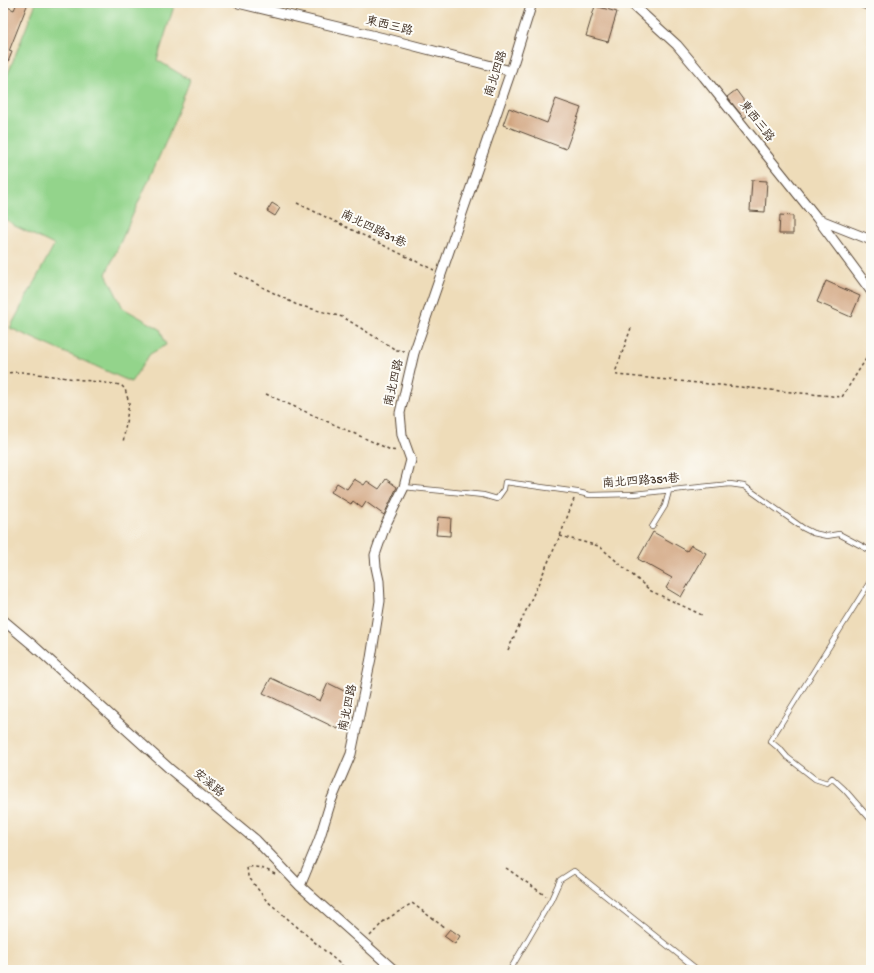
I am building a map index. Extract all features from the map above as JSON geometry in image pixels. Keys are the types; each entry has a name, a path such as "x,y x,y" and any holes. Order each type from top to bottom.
{"street":[{"name":"東西三路","path":"238,3 392,40 511,71"},
{"name":"南北四路","path":"300,886 352,754 371,658 380,601 375,555 385,526 404,487 411,460 402,436 400,412 414,353 511,71 532,3"},
{"name":"東西三路","path":"631,3 677,45 704,76 816,218 871,240"},
{"path":"816,218 871,291"},
{"name":"安溪路","path":"3,620 34,646 171,770 256,840 300,886 394,970"}],"lane":[{"path":"856,3 871,9"},
{"name":"南北四路351巷","path":"404,487 482,495 497,499 504,489 505,482 590,495 634,494 730,484 744,486 803,528 813,533 827,536 839,534 871,551"},
{"path":"652,527 665,506 669,491"},
{"path":"871,580 770,741 787,757 815,779 827,783 832,778 871,820"},
{"path":"510,970 551,900 560,880 574,871 698,970"}],"path":[{"name":"南北四路31巷","path":"297,203 441,274"},
{"path":"235,272 297,305 343,317 396,350 414,353"},
{"path":"631,328 616,370 617,375 842,397 871,351"},
{"path":"3,373 22,372 121,385 125,389 129,403 123,443"},
{"path":"266,394 391,450 408,452"},
{"path":"508,650 560,536 577,492"},
{"path":"560,536 599,546 650,591 702,615"},
{"path":"279,876 268,870 255,866 247,867 248,876 266,900 347,970"},
{"path":"506,868 551,900"},
{"path":"363,943 384,921 412,903 445,928"}],"green space":[{"path":"36,3 175,3 157,60 190,80 168,137 106,274 123,308 160,329 166,345 150,354 131,382 10,328 54,245 15,226 3,217 3,86"}],"building":[{"path":"17,3 28,3 9,51 12,52 3,74 3,5 14,10"},
{"path":"595,6 617,12 608,42 586,36"},
{"path":"736,90 752,112 744,118 727,97"},
{"path":"556,99 581,108 566,149 503,125 509,108 547,123"},
{"path":"752,180 767,181 765,212 750,211"},
{"path":"272,203 280,208 275,216 267,211"},
{"path":"780,215 793,216 793,234 779,234"},
{"path":"826,281 860,296 851,317 817,302"},
{"path":"354,479 364,485 367,481 379,489 386,479 397,487 384,515 366,502 362,508 353,501 351,504 331,492 337,483 347,489"},
{"path":"438,517 451,518 450,536 436,535"},
{"path":"653,532 687,551 691,545 706,553 681,597 666,588 672,578 638,559"},
{"path":"271,678 320,701 328,683 352,695 343,713 346,714 338,729 263,693"},
{"path":"450,929 460,936 455,944 444,936"}]}
